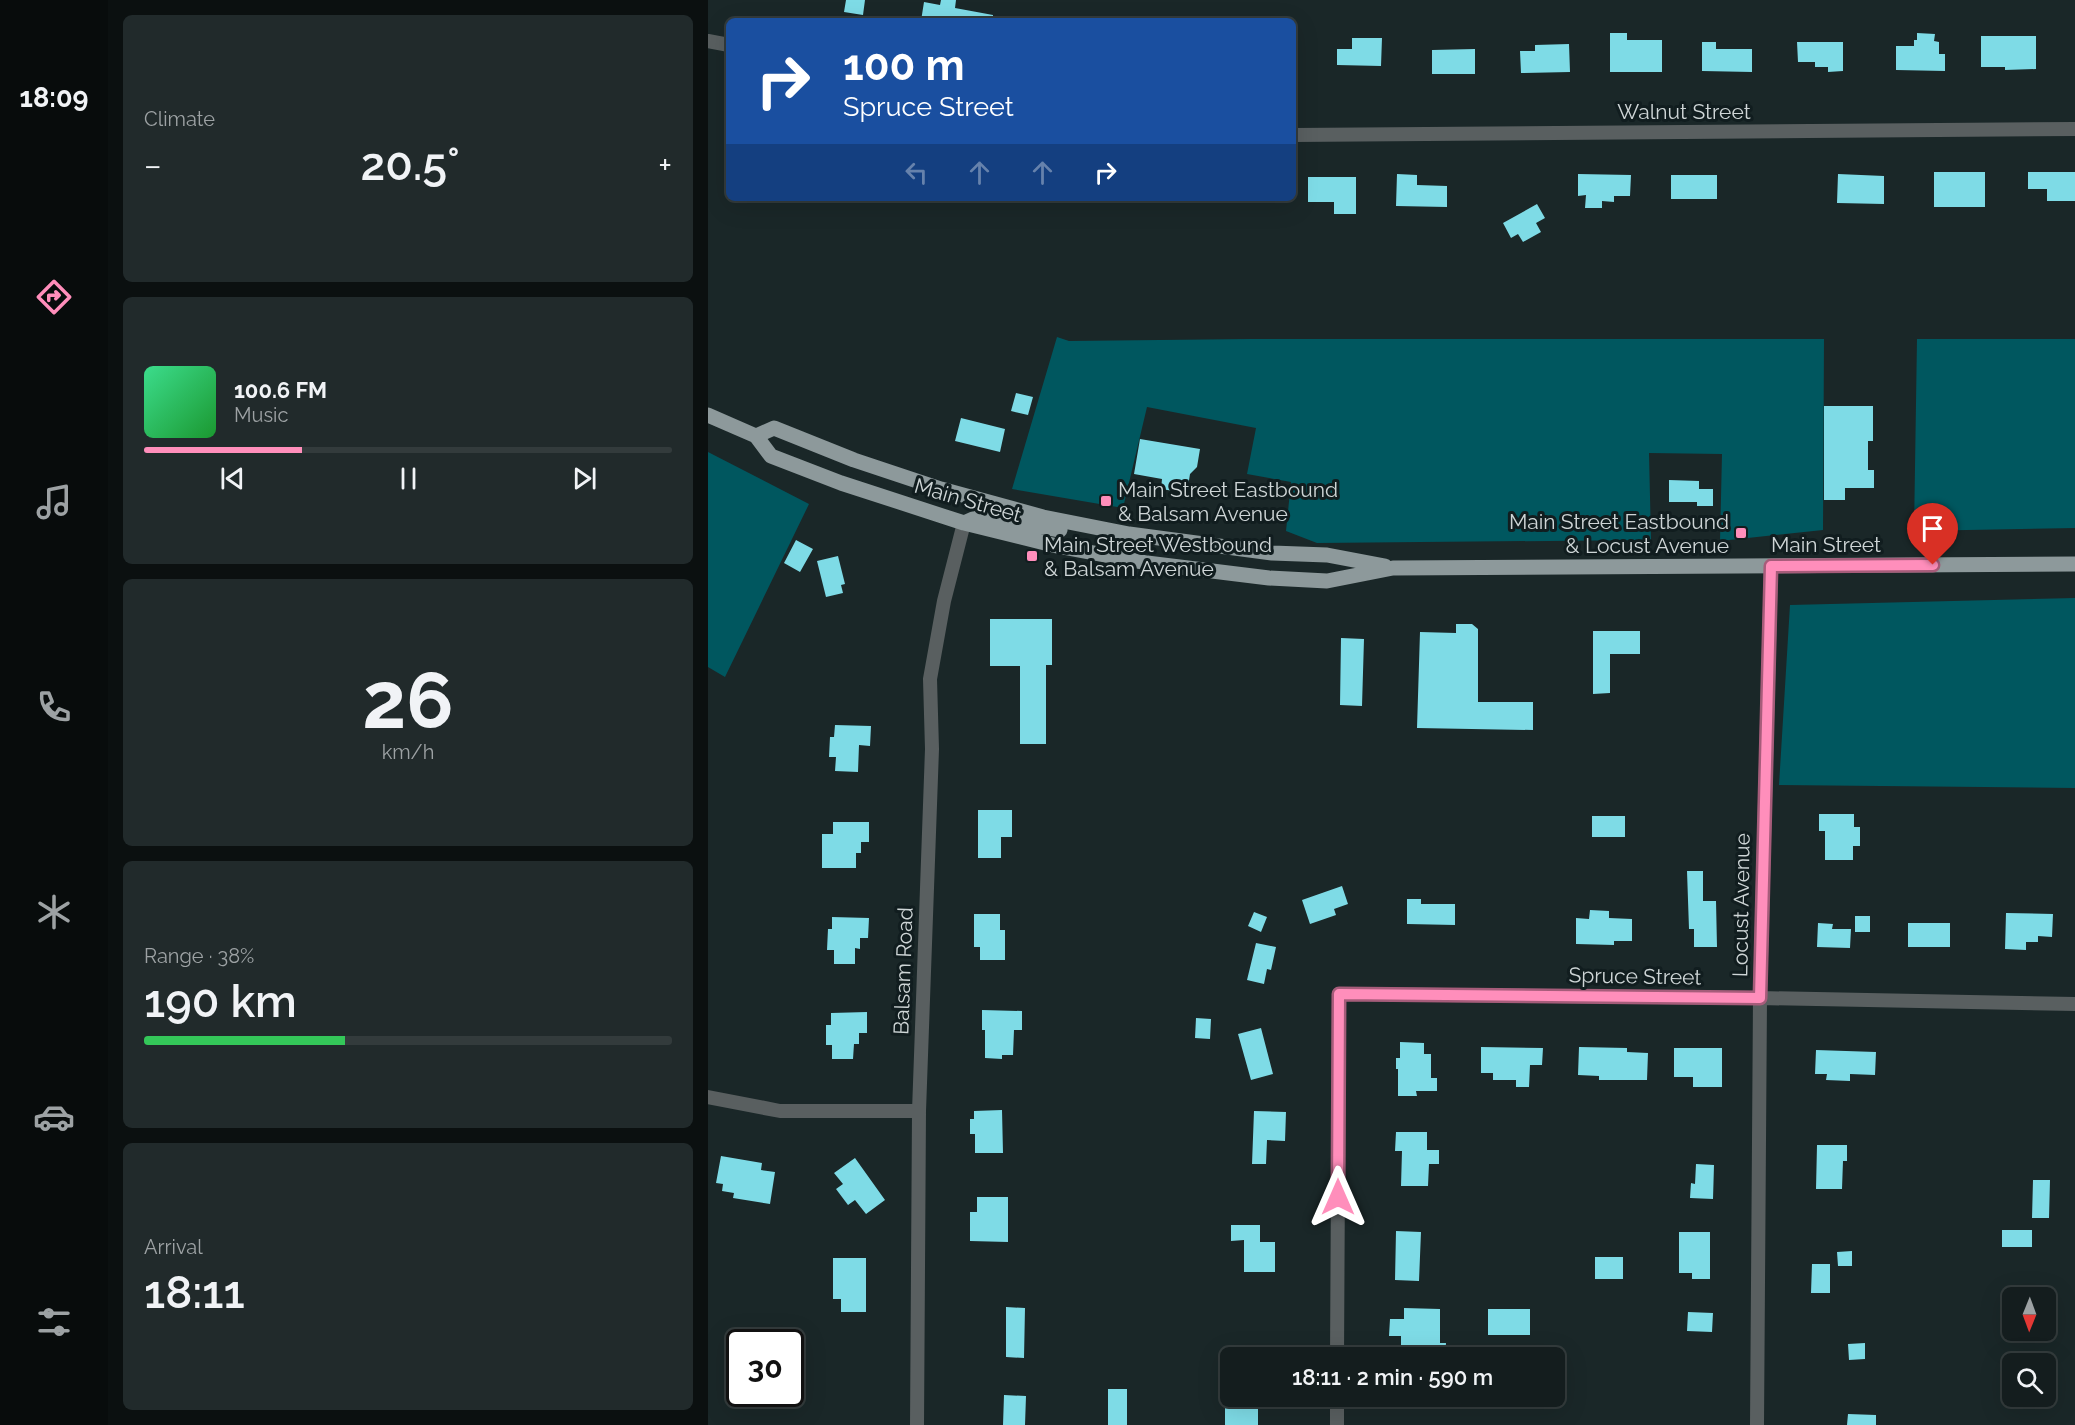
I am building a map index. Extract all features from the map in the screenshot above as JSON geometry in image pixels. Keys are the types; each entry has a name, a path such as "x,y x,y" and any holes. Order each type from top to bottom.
{"main road":[{"name":"Main Street","path":"708,415 756,436 771,456 841,483 964,523 1057,546 1147,563 1269,578 1327,580 1397,568 2075,564"},
{"name":"Main Street","path":"756,436 774,428 854,460 941,489 1043,517 1129,534 1272,553 1327,555 1397,568"},
{"path":"964,523 975,518 987,517 1086,534 1129,534"}],"street":[{"path":"708,41 726,44"},
{"name":"Walnut Street","path":"1296,135 2075,129"},
{"name":"Balsam Road","path":"917,1425 919,1111 931,760 930,679 944,601 964,523"},
{"name":"Locust Avenue","path":"1757,1425 1760,998 1771,566"},
{"name":"Spruce Street","path":"1337,1347 1339,994 2075,1004"},
{"path":"708,1097 780,1111 919,1111"},
{"path":"1337,1407 1337,1425"}],"shaded area":[{"path":"1057,337 1069,341 1824,339 1823,530 1720,541 1722,454 1649,453 1651,540 1317,543 1286,531 1291,482 1247,474 1256,428 1147,407 1123,508 1012,489"},
{"path":"1917,339 2075,339 2075,528 1914,531"},
{"path":"708,452 809,504 725,677 708,667"},
{"path":"2075,598 2075,788 1779,785 1790,605"}],"building":[{"path":"846,0 865,0 863,15 844,12"},
{"path":"941,0 956,0 955,8 993,15 993,18 921,18 924,2 940,5"},
{"path":"1610,33 1627,33 1627,40 1662,40 1662,72 1610,72"},
{"path":"1917,33 1935,34 1934,41 1939,42 1939,54 1945,54 1945,71 1896,70 1896,46 1914,46"},
{"path":"1981,36 2036,36 2036,69 2005,70 2005,67 1981,67"},
{"path":"1352,38 1382,38 1381,66 1337,65 1337,49 1352,49"},
{"path":"1702,42 1716,42 1716,49 1752,49 1752,72 1702,71"},
{"path":"1797,42 1843,42 1843,71 1828,72 1828,67 1815,67 1815,62 1798,62"},
{"path":"1569,44 1570,72 1521,73 1520,51 1535,51 1535,45"},
{"path":"1475,49 1475,74 1432,74 1432,50"},
{"path":"1934,172 1985,172 1985,207 1934,207"},
{"path":"2028,172 2075,172 2075,201 2047,201 2047,189 2028,189"},
{"path":"1397,174 1417,175 1417,185 1447,186 1447,207 1396,206"},
{"path":"1578,174 1631,175 1630,196 1614,196 1614,202 1602,201 1602,208 1585,208 1586,195 1578,196"},
{"path":"1838,174 1884,176 1884,204 1837,203"},
{"path":"1671,175 1717,175 1717,199 1671,199"},
{"path":"1308,177 1356,177 1356,214 1334,214 1334,202 1308,202"},
{"path":"1537,204 1545,218 1536,223 1541,232 1523,242 1518,234 1511,238 1503,223"},
{"path":"1016,393 1033,397 1028,415 1011,411"},
{"path":"1824,406 1873,406 1873,441 1868,441 1868,470 1874,470 1874,488 1845,488 1845,500 1824,500"},
{"path":"961,418 1005,429 1000,452 955,441"},
{"path":"1140,439 1200,449 1197,467 1190,474 1187,493 1161,489 1162,479 1134,474"},
{"path":"1669,480 1699,481 1699,489 1713,489 1713,506 1697,506 1697,502 1669,502"},
{"path":"796,540 813,549 800,572 784,563"},
{"path":"838,556 845,584 841,585 843,593 826,597 817,561"},
{"path":"990,619 1052,619 1052,665 1046,665 1046,744 1020,744 1020,666 990,666"},
{"path":"1456,624 1472,624 1478,629 1478,702 1533,702 1533,730 1417,728 1420,632 1456,633"},
{"path":"1593,631 1640,631 1640,654 1610,654 1610,693 1593,694"},
{"path":"1341,638 1364,639 1362,706 1340,705"},
{"path":"835,725 871,726 870,746 859,745 858,772 835,771 836,757 829,757 830,737 834,737"},
{"path":"978,810 1012,810 1012,837 1001,837 1001,858 978,858"},
{"path":"1819,814 1854,814 1854,827 1860,827 1860,846 1853,846 1853,860 1825,860 1825,831 1819,831"},
{"path":"1592,816 1625,816 1625,837 1592,837"},
{"path":"833,822 869,822 869,842 861,842 861,853 856,853 856,868 822,868 822,834 833,834"},
{"path":"1687,871 1703,871 1703,901 1716,901 1717,947 1694,947 1694,929 1689,929"},
{"path":"1342,886 1348,904 1334,909 1336,915 1310,924 1302,900"},
{"path":"1407,899 1421,899 1421,904 1455,904 1455,925 1407,924"},
{"path":"1590,910 1609,911 1609,918 1632,919 1632,941 1614,941 1614,945 1576,944 1576,918 1589,919"},
{"path":"1254,912 1267,917 1261,932 1248,926"},
{"path":"2006,913 2053,914 2052,937 2038,936 2038,942 2026,942 2026,950 2005,949"},
{"path":"974,914 1000,914 1000,930 1005,930 1005,960 980,960 980,947 974,947"},
{"path":"1855,916 1870,916 1870,932 1855,932"},
{"path":"832,917 869,918 868,938 860,938 860,949 855,948 855,964 834,964 834,950 827,950 828,929 832,929"},
{"path":"1818,923 1833,924 1832,929 1851,929 1850,948 1817,947"},
{"path":"1908,923 1950,923 1950,947 1908,947"},
{"path":"1256,943 1276,947 1271,970 1267,969 1264,984 1247,980"},
{"path":"982,1010 1022,1011 1022,1030 1014,1030 1013,1055 1002,1055 1002,1059 985,1058"},
{"path":"867,1012 867,1033 859,1033 859,1044 854,1044 853,1059 832,1059 832,1045 826,1045 826,1025 831,1025 831,1013"},
{"path":"1196,1018 1211,1019 1210,1039 1195,1038"},
{"path":"1261,1028 1273,1074 1251,1080 1238,1034"},
{"path":"1400,1042 1424,1043 1424,1054 1431,1054 1431,1078 1437,1078 1437,1091 1416,1091 1417,1096 1398,1096 1396,1058 1400,1058"},
{"path":"1481,1047 1543,1048 1542,1065 1530,1065 1529,1087 1516,1087 1516,1080 1493,1080 1493,1073 1481,1073"},
{"path":"1579,1047 1627,1048 1627,1052 1648,1053 1647,1080 1599,1080 1599,1076 1578,1075"},
{"path":"1674,1048 1722,1048 1722,1087 1693,1087 1693,1077 1674,1077"},
{"path":"1816,1050 1876,1052 1875,1075 1850,1074 1850,1081 1826,1080 1827,1074 1815,1074"},
{"path":"1002,1110 1003,1153 975,1153 975,1134 970,1134 970,1119 974,1119 974,1111"},
{"path":"1254,1111 1286,1112 1285,1141 1267,1140 1266,1164 1252,1164"},
{"path":"1396,1132 1427,1132 1427,1150 1439,1150 1439,1164 1429,1164 1428,1186 1401,1186 1402,1151 1395,1151"},
{"path":"1817,1145 1847,1145 1847,1161 1843,1161 1842,1189 1816,1189"},
{"path":"721,1156 762,1163 761,1170 775,1172 770,1204 733,1198 734,1193 722,1191 723,1184 716,1183"},
{"path":"855,1158 885,1200 866,1214 855,1200 848,1205 836,1189 843,1184 834,1173"},
{"path":"1696,1164 1714,1165 1713,1199 1690,1198 1691,1183 1695,1184"},
{"path":"2033,1180 2050,1180 2049,1218 2032,1218"},
{"path":"977,1197 1008,1197 1008,1242 970,1241 970,1212 977,1212"},
{"path":"1231,1225 1260,1225 1260,1242 1275,1242 1275,1272 1244,1272 1244,1240 1231,1241"},
{"path":"2002,1230 2032,1230 2032,1247 2002,1247"},
{"path":"1396,1231 1421,1232 1419,1281 1395,1280"},
{"path":"1679,1232 1710,1232 1710,1279 1692,1279 1692,1273 1679,1273"},
{"path":"1852,1251 1852,1266 1838,1266 1837,1252"},
{"path":"1595,1257 1623,1257 1623,1279 1595,1279"},
{"path":"833,1258 866,1258 866,1312 841,1312 841,1299 833,1299"},
{"path":"1812,1264 1830,1264 1830,1293 1811,1293"},
{"path":"1006,1307 1025,1308 1024,1358 1006,1357"},
{"path":"1404,1308 1440,1309 1440,1343 1446,1343 1446,1347 1401,1347 1401,1336 1389,1336 1390,1319 1404,1319"},
{"path":"1488,1309 1530,1309 1530,1335 1488,1335"},
{"path":"1688,1312 1713,1313 1712,1332 1687,1331"},
{"path":"1865,1343 1865,1359 1849,1360 1848,1344"},
{"path":"1108,1389 1127,1389 1127,1425 1108,1425"},
{"path":"1004,1395 1026,1396 1025,1425 1003,1425"},
{"path":"1225,1407 1258,1407 1258,1425 1225,1425"},
{"path":"1848,1414 1876,1415 1876,1425 1847,1425"}],"place":[{"name":"Main Street Eastbound & Balsam Avenue","path":"1106,501"},
{"name":"Main Street Eastbound & Locust Avenue","path":"1741,533"},
{"name":"Main Street Westbound & Balsam Avenue","path":"1032,556"}],"route":[{"path":"1338,1197 1339,994 1760,998 1771,566 1933,565"}]}
